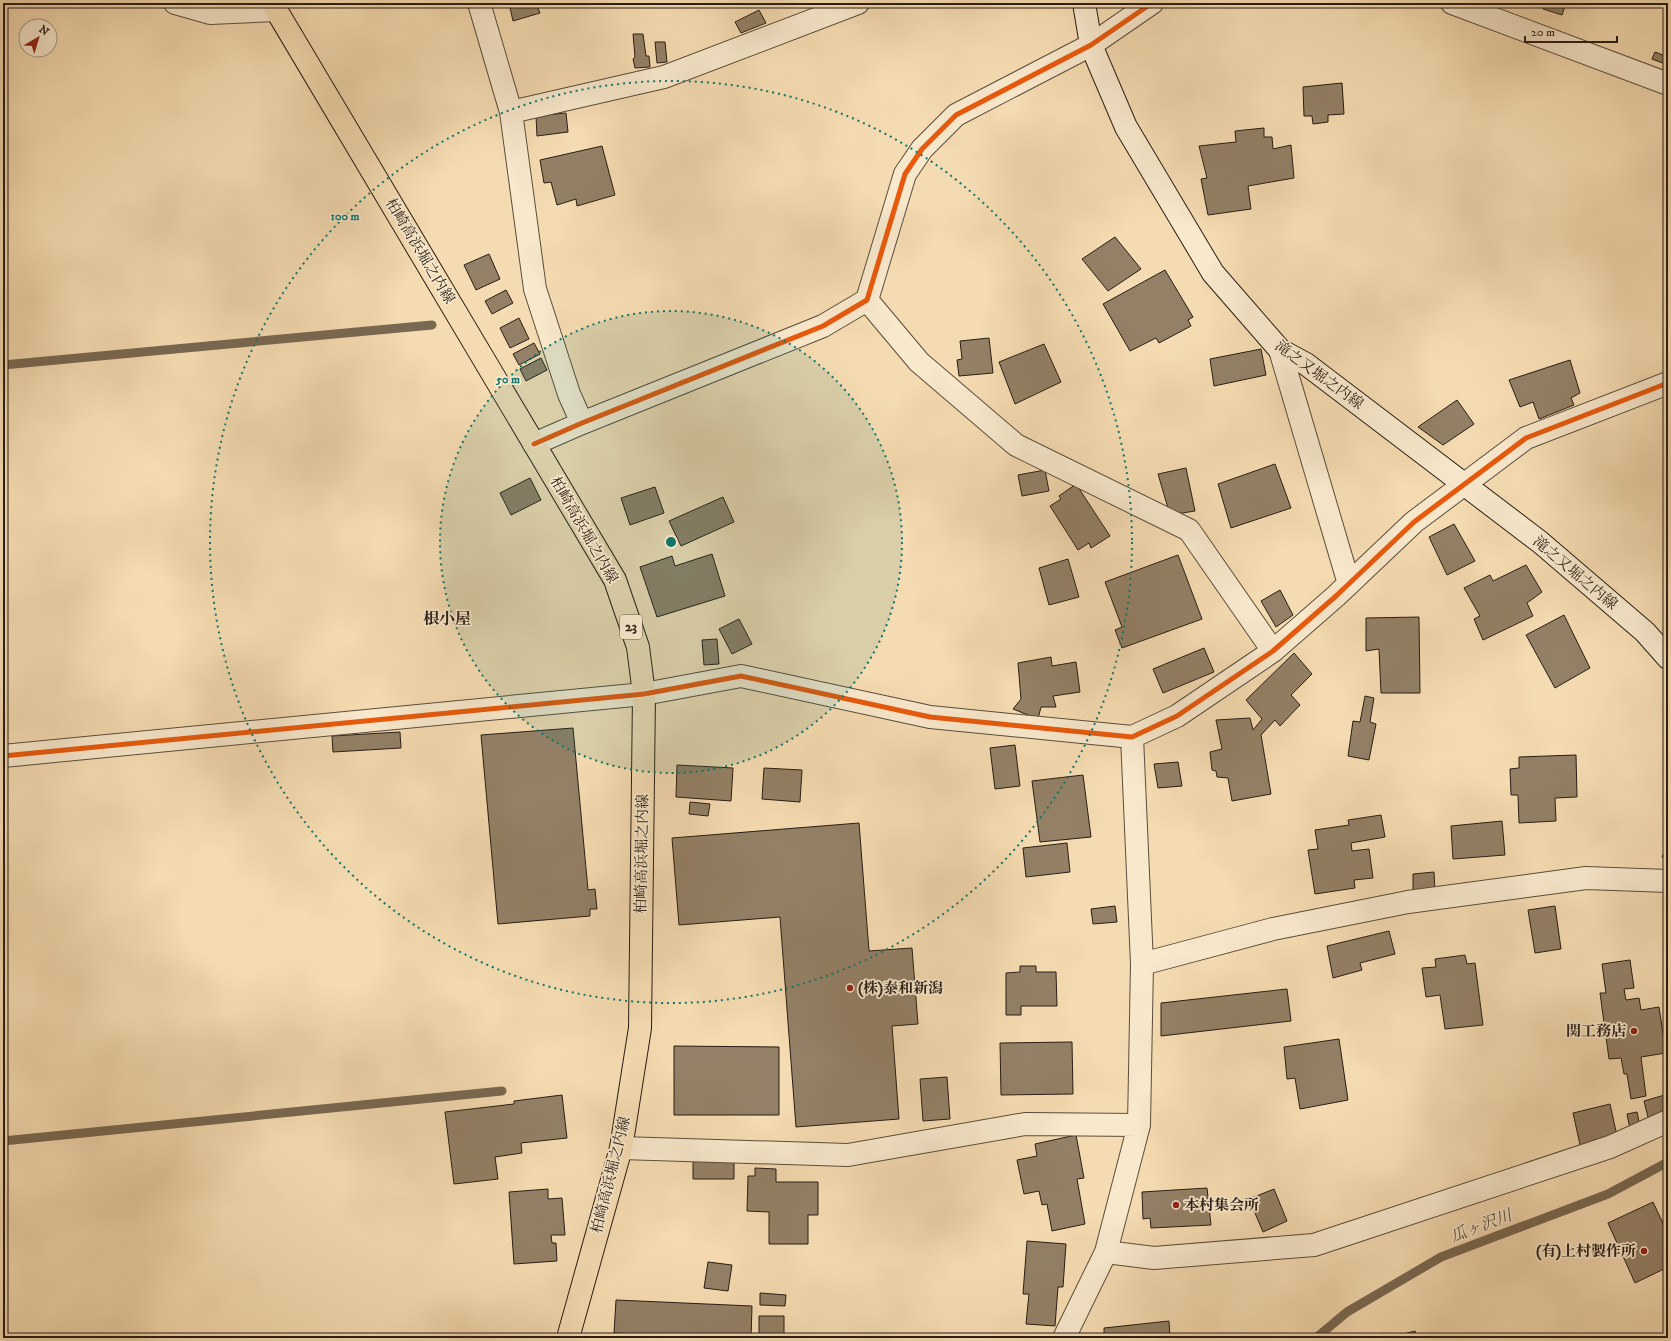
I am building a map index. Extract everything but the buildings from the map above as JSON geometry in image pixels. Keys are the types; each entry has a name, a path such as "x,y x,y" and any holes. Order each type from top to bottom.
{"main road":[{"name":"柏崎高浜堀之内線","path":"274,6 615,580 638,647 644,694 640,1028 621,1148 568,1338"}],"street":[{"path":"175,3 210,12 274,6"},
{"path":"479,3 511,112 535,289 569,394 582,423"},
{"path":"511,112 664,77 858,3"},
{"name":"滝之又堀之内線","path":"1084,3 1091,45 1126,126 1213,273 1280,350 1306,364 1546,547 1645,632 1668,658"},
{"path":"534,444 582,423 823,326 867,300 905,174 922,148 956,115 1091,45 1152,3"},
{"path":"1452,3 1668,84"},
{"path":"867,300 919,362 1016,445 1189,530 1273,651"},
{"path":"1280,350 1349,584"},
{"path":"3,756 644,694 741,676 930,717 1132,737 1177,716 1273,651 1349,584 1414,522 1526,438 1668,383"},
{"path":"1064,1338 1106,1252 1139,1125 1142,964 1132,737"},
{"path":"1142,964 1273,929 1408,902 1586,878 1668,881"},
{"path":"1106,1252 1154,1258 1314,1245 1610,1147 1668,1121"},
{"path":"621,1148 848,1155 1025,1124 1139,1125"}],"waterway":[{"path":"3,365 432,325"},
{"path":"3,1141 502,1091"},
{"name":"瓜ヶ沢川","path":"1316,1338 1347,1312 1441,1257 1608,1194 1668,1162"}],"cycle path":[{"path":"534,444 582,423 823,326 867,300 905,174 922,149 956,115 1091,45 1152,3"},
{"path":"3,756 644,694 741,676 930,717 1132,737 1177,716 1273,651 1336,596 1414,522 1526,438 1668,383"}],"place":[{"name":"(株)泰和新潟","path":"850,988"},
{"name":"関工務店","path":"1634,1031"},
{"name":"本村集会所","path":"1176,1205"},
{"name":"(有)上村製作所","path":"1644,1251"}],"district":[{"name":"根小屋","path":"447,619"}]}
